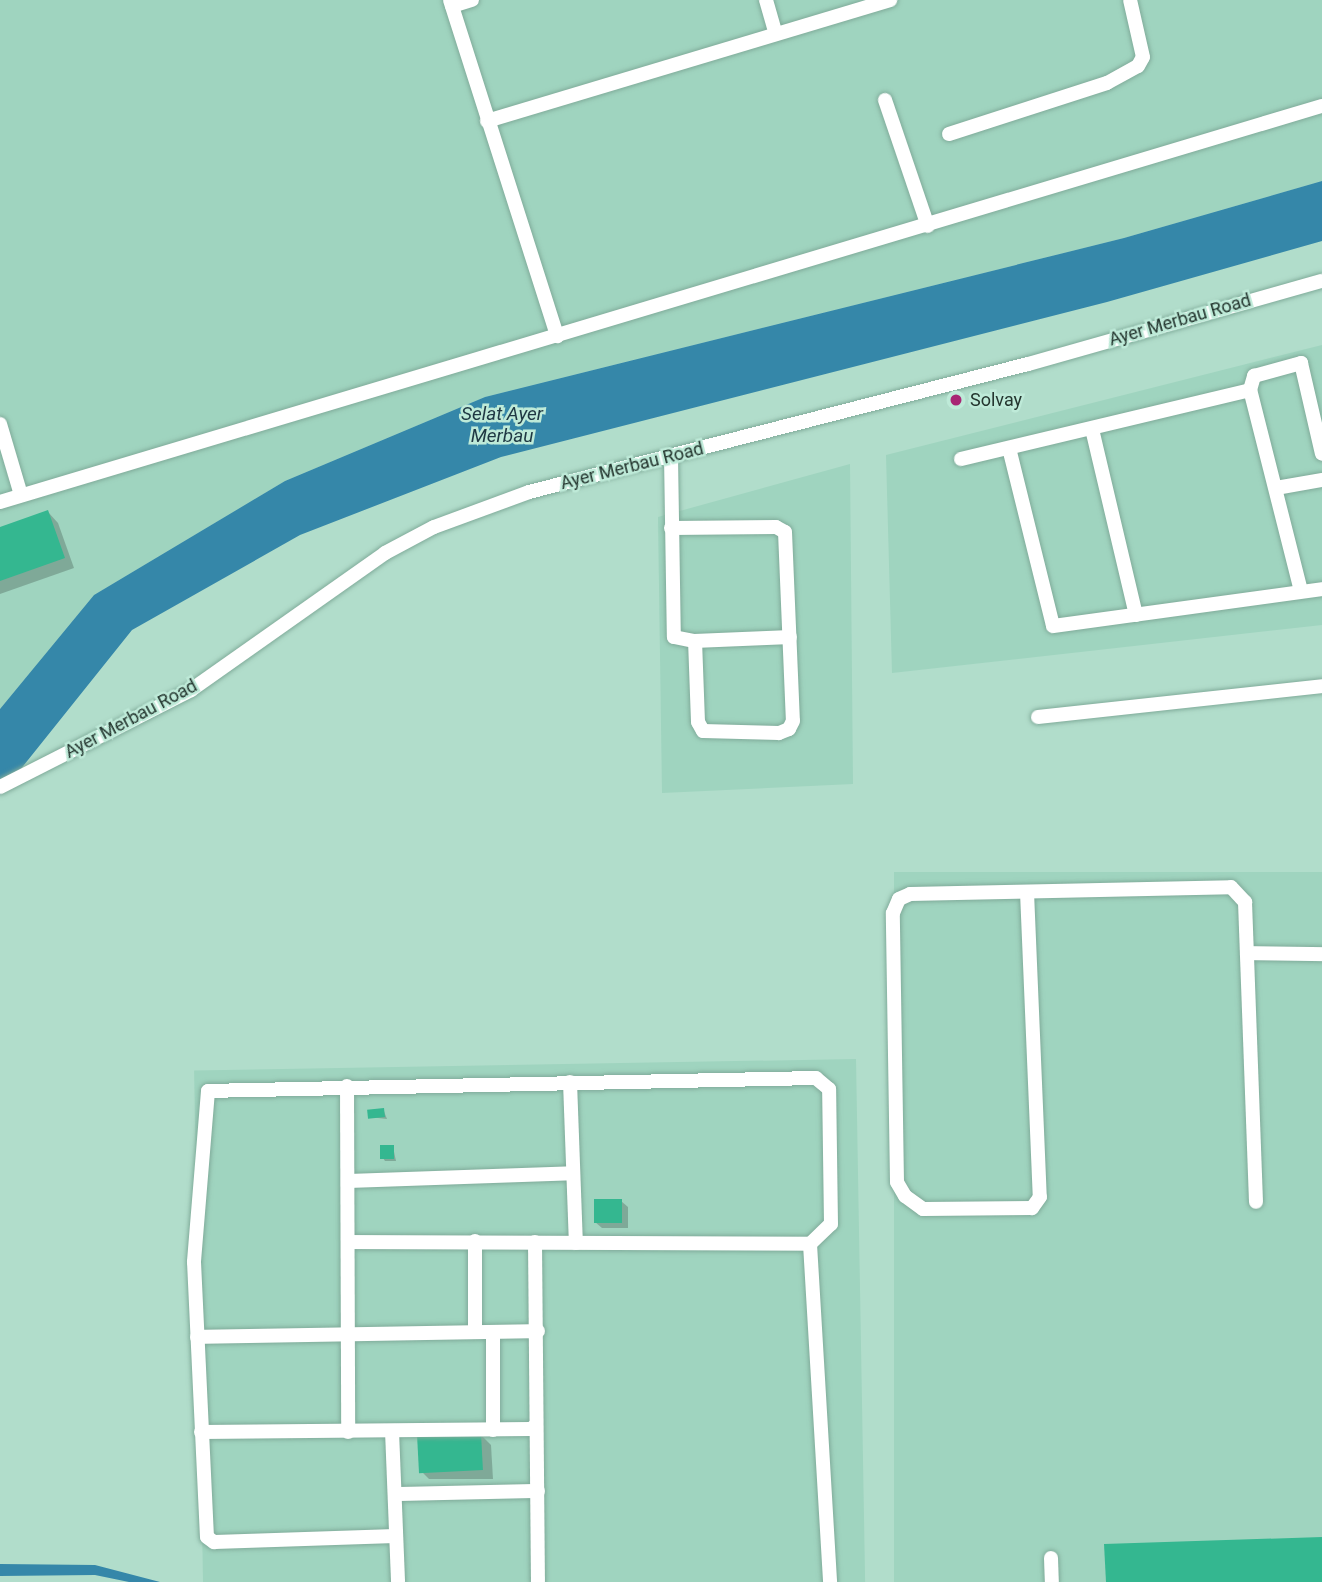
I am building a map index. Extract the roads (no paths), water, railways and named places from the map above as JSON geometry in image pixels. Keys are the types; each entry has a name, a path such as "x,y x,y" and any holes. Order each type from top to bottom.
{"street":[{"path":"472,0 451,3 556,336"},
{"path":"766,0 776,34"},
{"path":"487,121 890,0"},
{"path":"949,134 1107,83 1138,66 1143,57 1130,0"},
{"path":"885,100 928,226"},
{"path":"0,502 1322,106"},
{"name":"Ayer Merbau Road","path":"0,787 191,690 412,537 529,492 1028,364 1322,281"},
{"path":"1301,591 1250,390 1251,380 1259,372 1301,363 1322,454"},
{"path":"961,459 1250,390"},
{"path":"0,424 21,495"},
{"path":"1092,429 1136,615"},
{"path":"1009,448 1050,623 1058,627 1322,589"},
{"path":"671,456 672,634 678,640 695,641 790,637"},
{"path":"1276,488 1322,480"},
{"path":"671,528 776,527 785,532 793,721 779,733 703,731 698,722 695,641"},
{"path":"1038,717 1322,686"},
{"path":"1027,892 1041,1197 1032,1208 923,1209 905,1196 897,1182 895,905 910,894 1231,887 1245,902 1256,1202"},
{"path":"1247,953 1322,954"},
{"path":"349,1242 810,1244 831,1224 829,1089 822,1080 570,1082 215,1088 206,1094 194,1262 201,1432 209,1540 396,1536"},
{"path":"570,1082 576,1243"},
{"path":"347,1086 348,1432"},
{"path":"348,1181 573,1173"},
{"path":"475,1241 475,1332"},
{"path":"535,1242 540,1415 536,1425 538,1582"},
{"path":"810,1244 830,1582"},
{"path":"197,1337 538,1331"},
{"path":"493,1332 493,1430"},
{"path":"201,1432 493,1430 536,1425"},
{"path":"392,1431 398,1582"},
{"path":"395,1494 538,1491"},
{"path":"1051,1558 1052,1582"}],"water":[{"name":"Selat Ayer Merbau","path":"1322,181 1322,241 1107,302 501,457 300,535 132,630 0,795 0,709 94,595 285,481 485,397 1124,238"},
{"path":"0,1564 95,1565 160,1582 129,1582 95,1575 0,1576"}],"place":[{"name":"Solvay","path":"956,400"}]}
